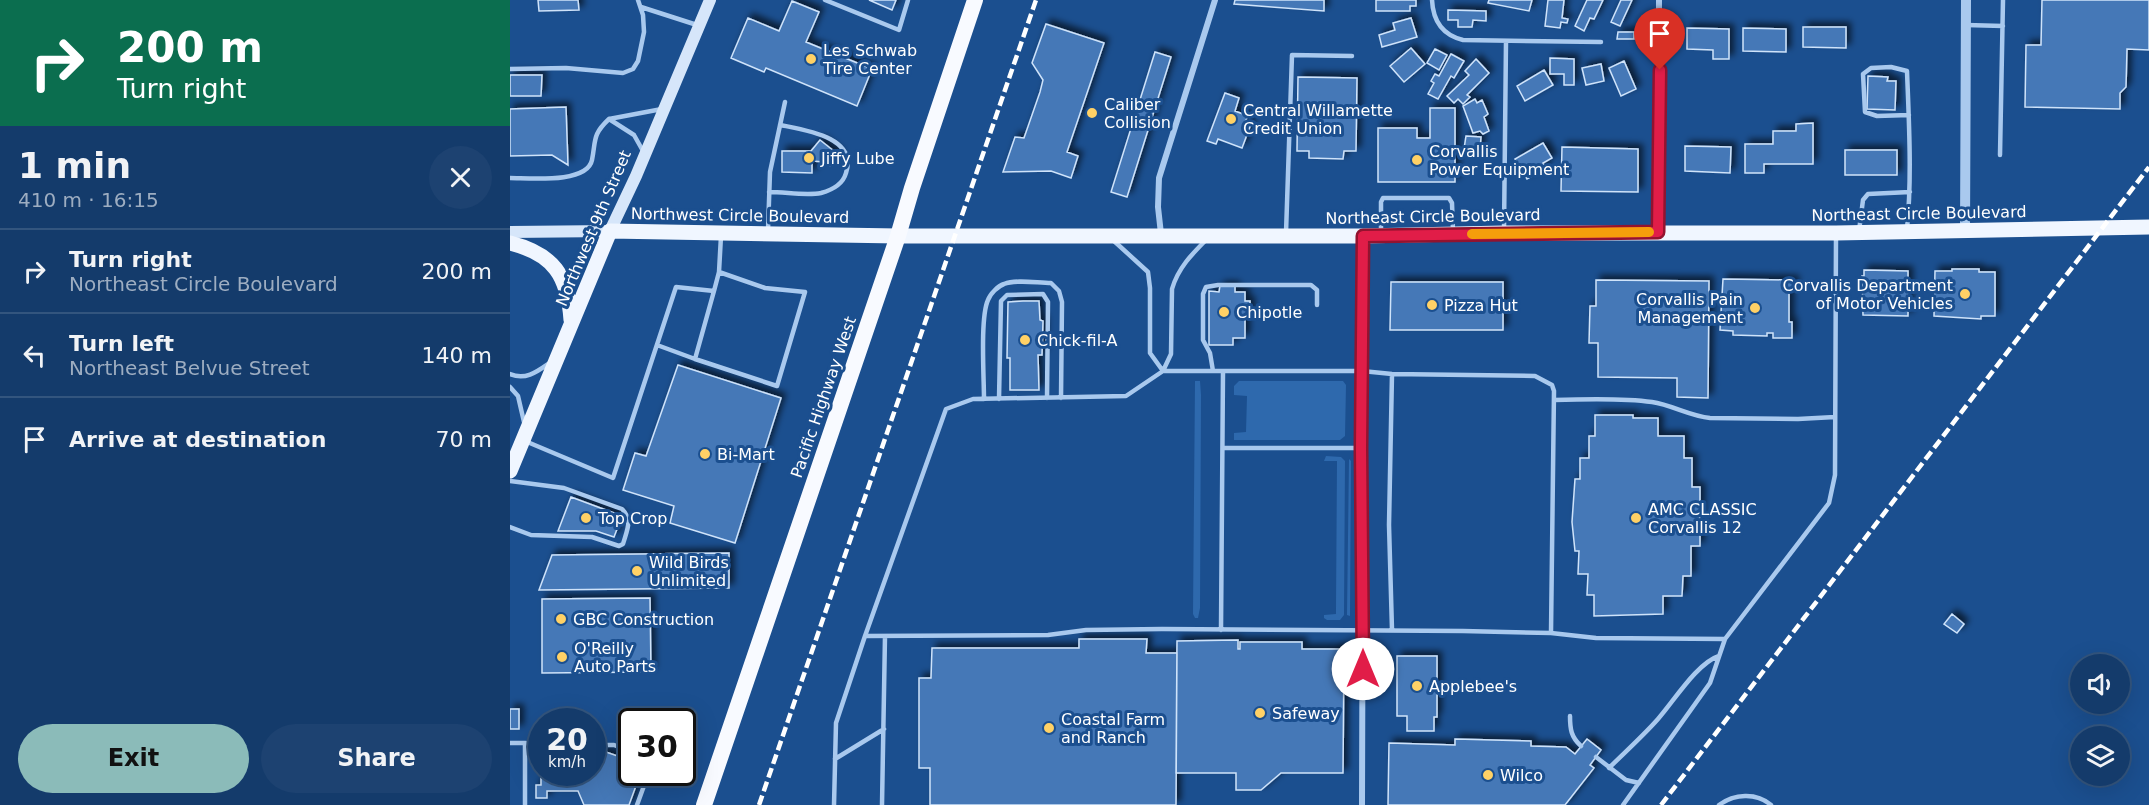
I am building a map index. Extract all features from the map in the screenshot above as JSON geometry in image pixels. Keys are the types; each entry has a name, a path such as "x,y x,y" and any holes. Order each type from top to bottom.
{"highway":[{"name":"Pacific Highway West","path":"704,805 898,236 975,0"}],"main road":[{"name":"Northwest 9th Street","path":"510,471 710,0"},
{"name":"Northeast Circle Boulevard","path":"898,236 1859,233 2149,227"},
{"name":"Northwest Circle Boulevard","path":"510,232 610,231 898,236"},
{"path":"510,243 519,245 543,258 558,270 568,292 571,324"}],"street":[{"path":"1161,235 1158,207 1159,178 1215,0"},
{"path":"1658,232 1659,0"},
{"path":"1965,231 1966,0"},
{"path":"1362,805 1363,236"}],"lane":[{"path":"510,69 566,68 623,73 633,69 638,61 644,32 638,0"},
{"path":"825,0 899,30 908,0"},
{"path":"1432,0 1434,16 1438,24 1447,34 1463,40 1601,42"},
{"path":"2000,155 2004,0"},
{"path":"641,7 699,26"},
{"path":"1966,25 2003,26"},
{"path":"1504,233 1506,41"},
{"path":"1286,236 1292,55 1352,56"},
{"path":"1907,232 1910,192 1909,115 1907,71 1891,67 1871,68 1863,74 1864,112 1877,116 1909,115"},
{"path":"768,234 773,154 785,102"},
{"path":"510,178 565,177 585,171 590,166 592,149 600,127 609,119 664,108"},
{"path":"609,119 634,135 645,156"},
{"path":"769,192 820,193 841,183 848,164 848,156 842,147 830,140 814,133 780,125"},
{"path":"1859,233 1863,200 1868,194 1910,192"},
{"path":"1381,236 1383,198 1449,198 1452,203 1453,234"},
{"path":"695,358 719,272 721,233"},
{"path":"1623,805 1710,683 1725,639 1829,503 1835,475 1836,233"},
{"path":"1107,235 1148,272 1150,353 1163,371"},
{"path":"834,805 836,723 946,409 973,399 1126,396 1163,371 1171,354 1174,282 1184,264 1211,235"},
{"path":"657,345 777,386 805,292 765,288 719,272"},
{"path":"984,399 984,316 987,301 993,292 1004,284 1026,282 1051,283 1059,291 1062,302 1061,398"},
{"path":"1213,371 1210,353 1203,340 1203,294 1206,287 1311,285 1317,290 1317,305"},
{"path":"510,387 518,396 524,415 524,437 613,478 675,287 714,291"},
{"path":"999,399 1001,301 1007,295 1023,294 1043,294 1048,302 1047,398"},
{"path":"510,374 527,376 558,357"},
{"path":"1163,371 1362,371 1392,374 1535,376 1551,385 1554,391 1551,633"},
{"path":"1221,630 1223,371"},
{"path":"1392,374 1389,525 1392,630"},
{"path":"1554,400 1651,402 1699,417 1710,418 1835,417"},
{"path":"1223,448 1361,448"},
{"path":"510,482 564,488 622,509 627,514 630,523 623,544 619,546 592,537 531,535 510,527"},
{"path":"865,636 1048,635 1114,629 1392,630 1551,633 1596,638 1725,639"},
{"path":"882,805 885,636"},
{"path":"1609,768 1658,719 1699,670 1711,658 1719,656"},
{"path":"1570,716 1570,729 1574,740 1581,746"},
{"path":"835,759 884,729"},
{"path":"510,743 528,743"},
{"path":"525,743 525,805"},
{"path":"1596,757 1626,780 1639,783"},
{"path":"637,805 644,786"},
{"path":"1719,805 1729,797 1742,796 1767,801 1771,805"}],"shaded area":[{"path":"1195,381 1200,381 1201,395 1200,608 1198,618 1195,618 1193,614"},
{"path":"1239,381 1343,381 1346,385 1345,436 1340,440 1234,440 1234,433 1246,432 1247,396 1234,395 1234,386"},
{"path":"1326,456 1341,457 1345,461 1344,615 1340,620 1324,618 1324,615 1336,614 1337,461 1324,461"},
{"path":"1349,459 1351,461 1350,616 1347,615"}],"building":[{"path":"538,0 578,0 579,10 539,11"},
{"path":"869,0 896,0 892,10"},
{"path":"1235,0 1324,0 1324,11 1234,4"},
{"path":"1376,0 1416,0 1416,6 1410,6 1410,11 1376,11"},
{"path":"1489,0 1532,0 1529,11 1488,3"},
{"path":"1548,0 1564,0 1562,18 1568,19 1567,23 1561,22 1560,28 1545,26"},
{"path":"1587,0 1603,0 1594,19 1590,18 1584,31 1575,26"},
{"path":"1621,0 1632,0 1620,26 1611,22"},
{"path":"2042,0 2149,0 2149,50 2127,49 2126,87 2120,93 2120,109 2025,107 2026,45 2041,45"},
{"path":"792,1 819,12 806,42 872,69 857,106 766,68 764,72 731,58 748,18 779,31"},
{"path":"1448,10 1486,11 1486,21 1473,20 1472,27 1458,27 1458,20 1448,20"},
{"path":"1411,18 1417,37 1382,47 1379,35 1395,30 1393,23"},
{"path":"1046,24 1104,43 1067,152 1078,156 1071,178 1051,171 1003,172 1015,137 1024,138 1040,92 1043,80 1032,63"},
{"path":"1803,27 1846,27 1846,48 1803,47"},
{"path":"1687,28 1729,29 1729,59 1713,59 1713,50 1687,49"},
{"path":"1743,28 1786,29 1786,52 1743,51"},
{"path":"1618,32 1634,32 1634,39 1617,39"},
{"path":"1411,48 1425,64 1404,82 1390,66"},
{"path":"1435,49 1447,55 1439,70 1427,63"},
{"path":"1155,52 1171,57 1127,197 1111,192"},
{"path":"1451,54 1464,61 1454,78 1451,76 1438,99 1428,94 1434,83 1431,81 1435,74 1439,76"},
{"path":"1550,58 1574,59 1574,85 1564,85 1564,74 1550,74"},
{"path":"1476,59 1489,73 1467,95 1470,97 1463,104 1458,99 1454,103 1447,96 1469,75 1465,71"},
{"path":"1624,61 1636,89 1621,96 1609,68"},
{"path":"1601,64 1604,81 1586,85 1582,68"},
{"path":"1544,70 1553,85 1525,101 1517,86"},
{"path":"510,75 542,75 541,96 510,96"},
{"path":"1868,76 1888,77 1887,81 1896,81 1895,110 1867,109"},
{"path":"1298,77 1357,78 1356,151 1344,151 1343,159 1309,158 1309,151 1297,151"},
{"name":"Central Willamette Credit Union","path":"1225,93 1239,98 1235,111 1248,116 1245,122 1251,124 1242,148 1218,139 1216,144 1207,141"},
{"path":"1475,99 1477,103 1482,100 1488,114 1484,117 1489,131 1483,134 1480,131 1473,133 1463,106"},
{"path":"566,107 568,165 552,155 510,156 510,109"},
{"name":"Corvallis Power Equipment","path":"1430,108 1455,108 1455,182 1378,182 1378,128 1417,128 1417,138 1430,138"},
{"path":"1813,123 1813,164 1764,164 1764,173 1745,173 1745,144 1773,144 1773,131 1796,131 1796,124"},
{"path":"1466,136 1481,137 1480,150 1464,149"},
{"name":"Jiffy Lube","path":"820,140 839,155 830,166 825,162 812,161 812,173 782,172 782,151 811,151"},
{"path":"1543,143 1552,158 1543,163 1546,168 1527,179 1515,159"},
{"path":"1685,146 1731,147 1730,173 1685,171"},
{"path":"1562,147 1638,149 1638,192 1561,191"},
{"path":"1845,150 1897,150 1897,175 1845,175"},
{"name":"Corvallis Department of Motor Vehicles","path":"1952,269 1979,269 1979,272 1995,272 1995,316 1981,316 1981,319 1934,316 1935,271 1952,271"},
{"path":"1864,270 1908,271 1908,316 1863,315 1862,276 1864,276"},
{"name":"Corvallis Pain Management","path":"1723,279 1794,280 1794,289 1789,288 1789,322 1792,322 1792,338 1773,338 1773,333 1767,333 1767,336 1733,335 1733,331 1720,330"},
{"path":"1596,280 1709,281 1708,398 1677,397 1677,378 1598,377 1598,343 1589,343 1590,306 1596,306"},
{"path":"1391,282 1503,282 1503,330 1390,330"},
{"path":"1220,286 1235,286 1235,292 1245,292 1245,301 1250,301 1250,315 1245,315 1245,338 1233,338 1233,345 1209,345 1209,291 1219,292"},
{"name":"Chick-fil-A","path":"1039,301 1040,320 1043,321 1042,355 1038,355 1039,390 1010,390 1010,358 1007,358 1008,302"},
{"name":"Bi-Mart","path":"678,365 781,398 735,543 670,523 674,506 623,490 635,453 646,456"},
{"name":"AMC CLASSIC Corvallis 12","path":"1595,415 1633,415 1633,418 1658,418 1658,436 1684,436 1684,458 1692,458 1692,487 1700,487 1700,546 1691,546 1691,576 1683,576 1682,596 1663,596 1663,614 1594,616 1594,595 1587,595 1588,574 1578,574 1579,551 1575,551 1572,522 1575,479 1580,479 1580,458 1589,458 1589,436 1595,436"},
{"path":"571,497 622,516 614,537 596,531 558,531"},
{"name":"Wild Birds Unlimited","path":"729,553 729,588 539,590 552,555"},
{"path":"650,598 651,672 542,673 542,599"},
{"path":"1952,614 1964,624 1957,633 1944,624"},
{"path":"1079,639 1147,639 1146,653 1177,653 1176,805 930,805 930,768 919,768 919,678 931,678 932,648 1079,648"},
{"name":"Safeway","path":"1238,640 1238,649 1240,649 1240,642 1302,642 1302,649 1344,649 1343,773 1281,773 1261,790 1236,790 1236,773 1176,773 1177,641"},
{"name":"Applebee's","path":"1397,656 1437,656 1437,717 1434,717 1434,731 1407,731 1407,716 1397,716"},
{"path":"510,709 519,709 519,729 510,729"},
{"name":"Wilco","path":"1455,739 1531,741 1531,746 1566,747 1575,754 1587,739 1601,750 1590,765 1594,768 1565,805 1388,805 1389,743 1455,745"},
{"path":"606,752 618,756 618,786 636,786 629,805 584,805 578,791 547,791 547,798 536,798 536,786 606,786"}],"railway":[{"path":"759,805 1036,0"},
{"path":"1661,805 2149,167"}],"slow traffic":[{"path":"1472,234 1649,232"}],"place":[{"name":"Les Schwab Tire Center","path":"811,59"},
{"name":"Caliber Collision","path":"1092,113"},
{"name":"Central Willamette Credit Union","path":"1231,119"},
{"name":"Jiffy Lube","path":"809,158"},
{"name":"Corvallis Power Equipment","path":"1417,160"},
{"name":"Corvallis Department of Motor Vehicles","path":"1965,294"},
{"name":"Pizza Hut","path":"1432,305"},
{"name":"Corvallis Pain Management","path":"1755,308"},
{"name":"Chipotle","path":"1224,312"},
{"name":"Chick-fil-A","path":"1025,340"},
{"name":"Bi-Mart","path":"705,454"},
{"name":"Top Crop","path":"586,518"},
{"name":"AMC CLASSIC Corvallis 12","path":"1636,518"},
{"name":"Wild Birds Unlimited","path":"637,571"},
{"name":"GBC Construction","path":"561,619"},
{"name":"O'Reilly Auto Parts","path":"562,657"},
{"name":"Applebee's","path":"1417,686"},
{"name":"Safeway","path":"1260,713"},
{"name":"Coastal Farm and Ranch","path":"1049,728"},
{"name":"Wilco","path":"1488,775"}],"route":[{"path":"1363,669 1361,448 1363,236 1658,232 1660,70"}]}
